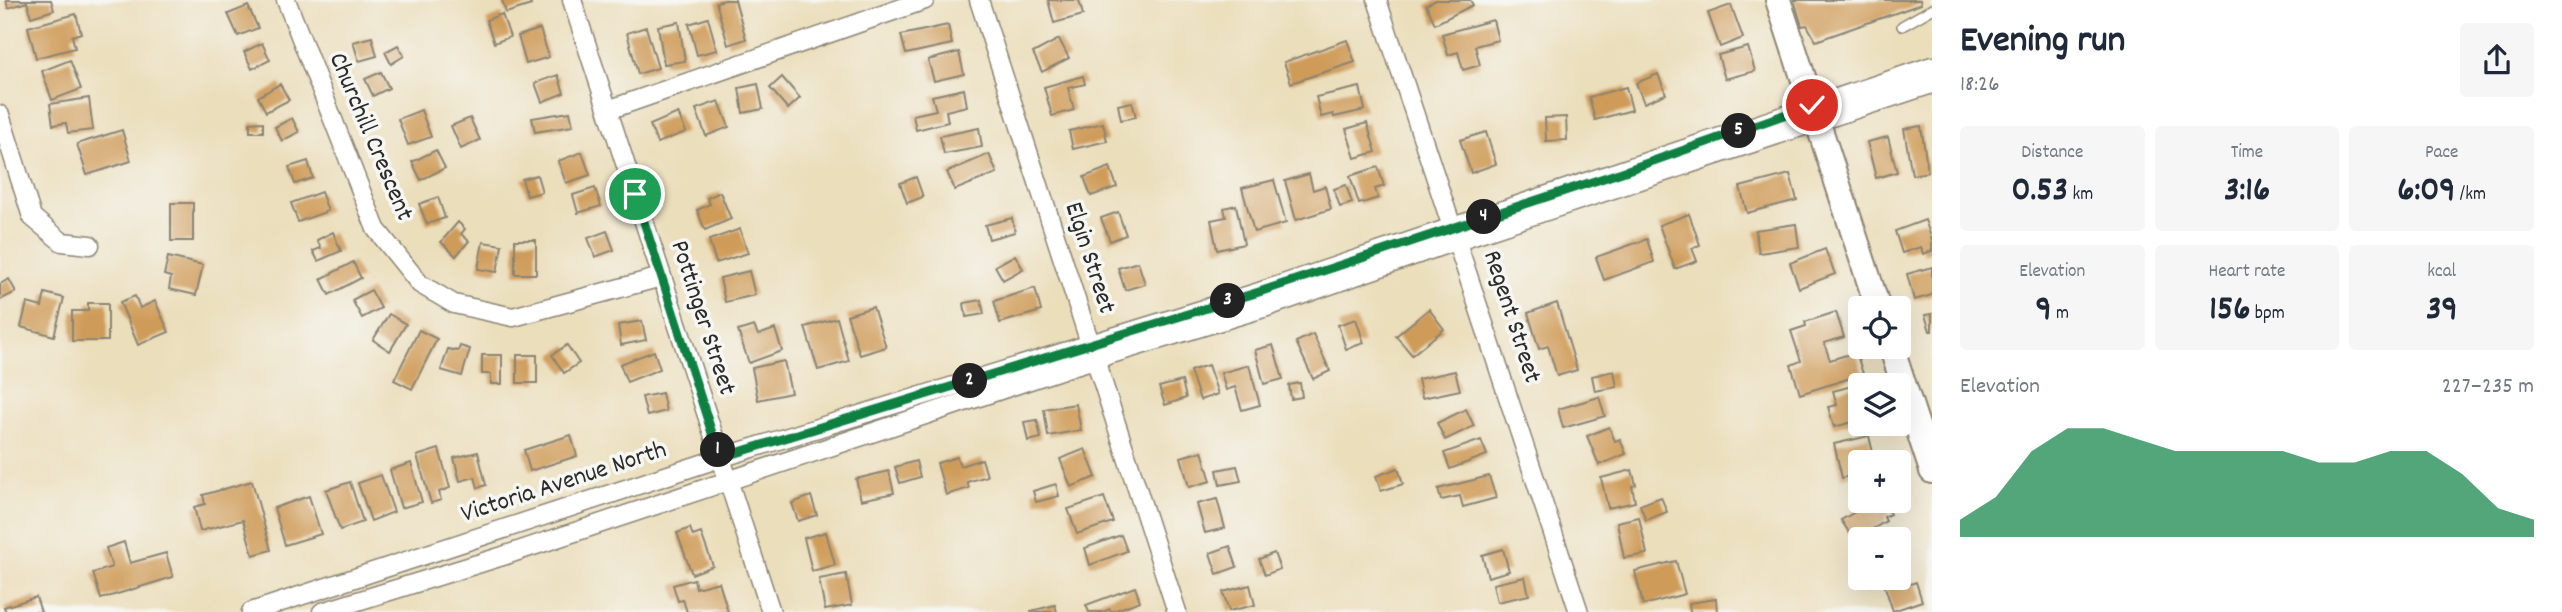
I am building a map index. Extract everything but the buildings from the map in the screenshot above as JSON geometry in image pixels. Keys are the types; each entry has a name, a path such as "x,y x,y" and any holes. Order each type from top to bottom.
{"main road":[{"path":"1778,0 1874,296"},
{"path":"1896,359 1927,439 1932,471"}],"street":[{"name":"Churchill Crescent","path":"286,0 376,229 420,285 454,304 513,317 661,277"},
{"name":"Pottinger Street","path":"572,0 771,612"},
{"path":"608,110 926,0"},
{"name":"Elgin Street","path":"979,0 1177,612"},
{"name":"Regent Street","path":"1377,0 1579,612"},
{"name":"Victoria Avenue North","path":"251,612 720,458 1262,300 1815,113 1932,66"},
{"name":"Victoria Avenue North","path":"1815,113 1932,84"},
{"path":"0,115 32,216 62,242 90,245"},
{"name":"Victoria Avenue North","path":"322,612 727,480 1091,352"}],"lane":[{"path":"1902,26 1932,9"},
{"path":"497,533 503,555"}],"route":[{"path":"635,194 720,458 1259,292 1622,172 1812,105"}]}
